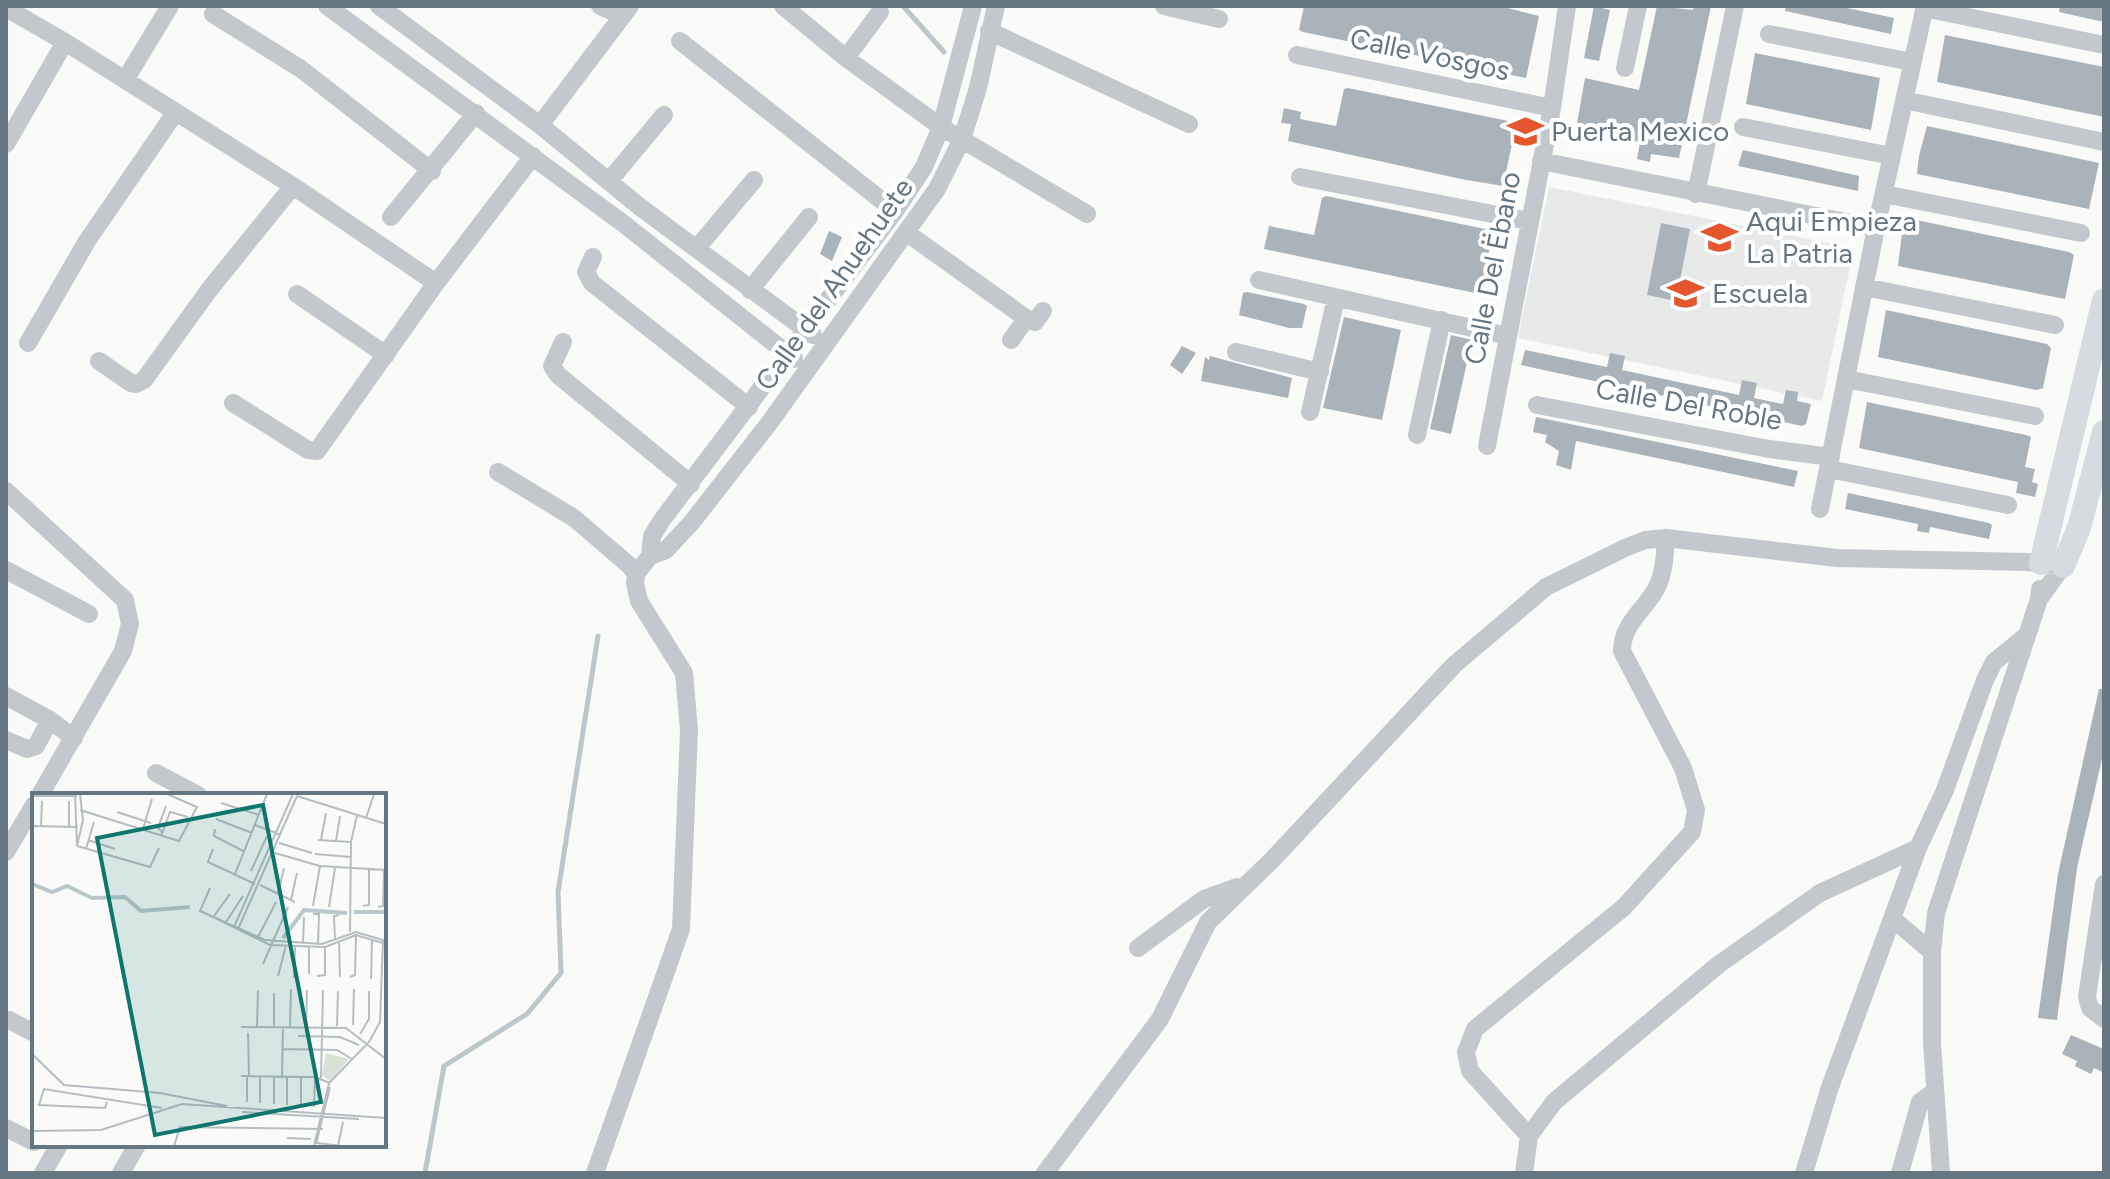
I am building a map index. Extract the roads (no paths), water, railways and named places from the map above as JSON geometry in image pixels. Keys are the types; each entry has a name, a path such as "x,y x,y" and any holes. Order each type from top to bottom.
{"main road":[{"path":"2052,565 2104,300"},
{"path":"2052,565 2079,528 2104,432"}],"street":[{"path":"125,80 170,6"},
{"path":"327,6 624,224 808,368"},
{"path":"379,6 540,125 640,207 825,343"},
{"path":"540,125 626,11 600,6"},
{"path":"783,6 846,58 941,127 1087,214"},
{"name":"Calle del Ahuehuete","path":"650,556 652,536 895,211 924,167 941,127 973,6"},
{"name":"Calle del Ahuehuete","path":"636,574 650,556 666,550 692,522 770,422 937,189 962,139 978,88 996,6"},
{"path":"1164,6 1219,19"},
{"name":"Calle Del Ëbano","path":"1487,446 1552,108 1567,6"},
{"path":"1625,68 1638,6"},
{"path":"1696,194 1735,6"},
{"path":"1820,509 1876,228 1925,7 2104,45"},
{"path":"6,8 293,186 436,283"},
{"path":"846,58 880,12"},
{"path":"213,14 301,69 432,171"},
{"path":"989,31 1189,124"},
{"path":"1769,34 1912,62"},
{"path":"680,41 895,211"},
{"path":"6,144 65,42"},
{"name":"Calle Vosgos","path":"1297,55 1552,108"},
{"path":"1904,100 2104,142"},
{"path":"28,343 87,241 175,113"},
{"path":"391,217 432,171 476,113"},
{"path":"609,181 664,115"},
{"path":"1743,127 1892,156"},
{"path":"233,403 308,450 317,451 436,283 533,156"},
{"path":"1541,161 1876,228"},
{"path":"1300,177 1529,221"},
{"path":"697,248 754,180"},
{"path":"99,361 131,383 144,380 209,290 293,186"},
{"path":"1884,194 2081,233"},
{"path":"624,224 640,207"},
{"path":"750,290 809,217"},
{"path":"907,233 1034,315 1011,340"},
{"path":"593,257 586,272 592,283 749,407"},
{"path":"1259,280 1508,336"},
{"path":"1864,287 2055,325"},
{"path":"297,294 386,355"},
{"path":"1310,412 1336,298"},
{"path":"1417,435 1442,320"},
{"path":"563,342 552,366 558,375 691,484"},
{"path":"1236,352 1320,372"},
{"path":"1846,379 2035,416"},
{"name":"Calle Del Roble","path":"1537,405 1769,449 2008,505"},
{"path":"498,472 574,518 636,574 639,601 684,673 689,730 681,929 595,1173"},
{"path":"6,491 125,600 130,624 123,651 41,793"},
{"path":"1529,1136 1470,1071 1466,1052 1475,1029 1624,907 1692,832 1696,810 1683,768 1622,651 1622,635 1657,588 1665,563 1666,538"},
{"path":"1045,1173 1160,1019 1208,922 1272,860 1454,665 1546,587 1625,548 1645,540 1666,538 1837,558 2052,565 1936,913 1932,952 1935,1091 1941,1173"},
{"path":"6,570 89,614"},
{"path":"1804,1173 1829,1090 1918,848 1945,790 1989,671 2003,653 2026,636"},
{"path":"6,696 50,720 74,738"},
{"path":"6,740 27,749 36,746 50,720"},
{"path":"156,773 194,793"},
{"path":"6,852 32,808"},
{"path":"1524,1173 1529,1136 1554,1102 1718,965 1820,893 1918,848"},
{"path":"2104,884 2087,997 2090,1008 2104,1019"},
{"path":"1138,948 1204,899 1243,885"},
{"path":"1893,919 1932,952"},
{"path":"9,1020 32,1032"},
{"path":"1900,1173 1920,1102 1935,1091"},
{"path":"6,1128 32,1141"},
{"path":"121,1173 136,1147"},
{"path":"43,1173 51,1148"}],"waterway":[{"path":"903,6 944,52"},
{"path":"425,1173 444,1066 527,1014 561,973 558,892 598,636"}],"place":[{"name":"Puerta Mexico","path":"1525,131"},
{"name":"Aqui Empieza La Patria","path":"1720,237"},
{"name":"Escuela","path":"1686,293"}]}
